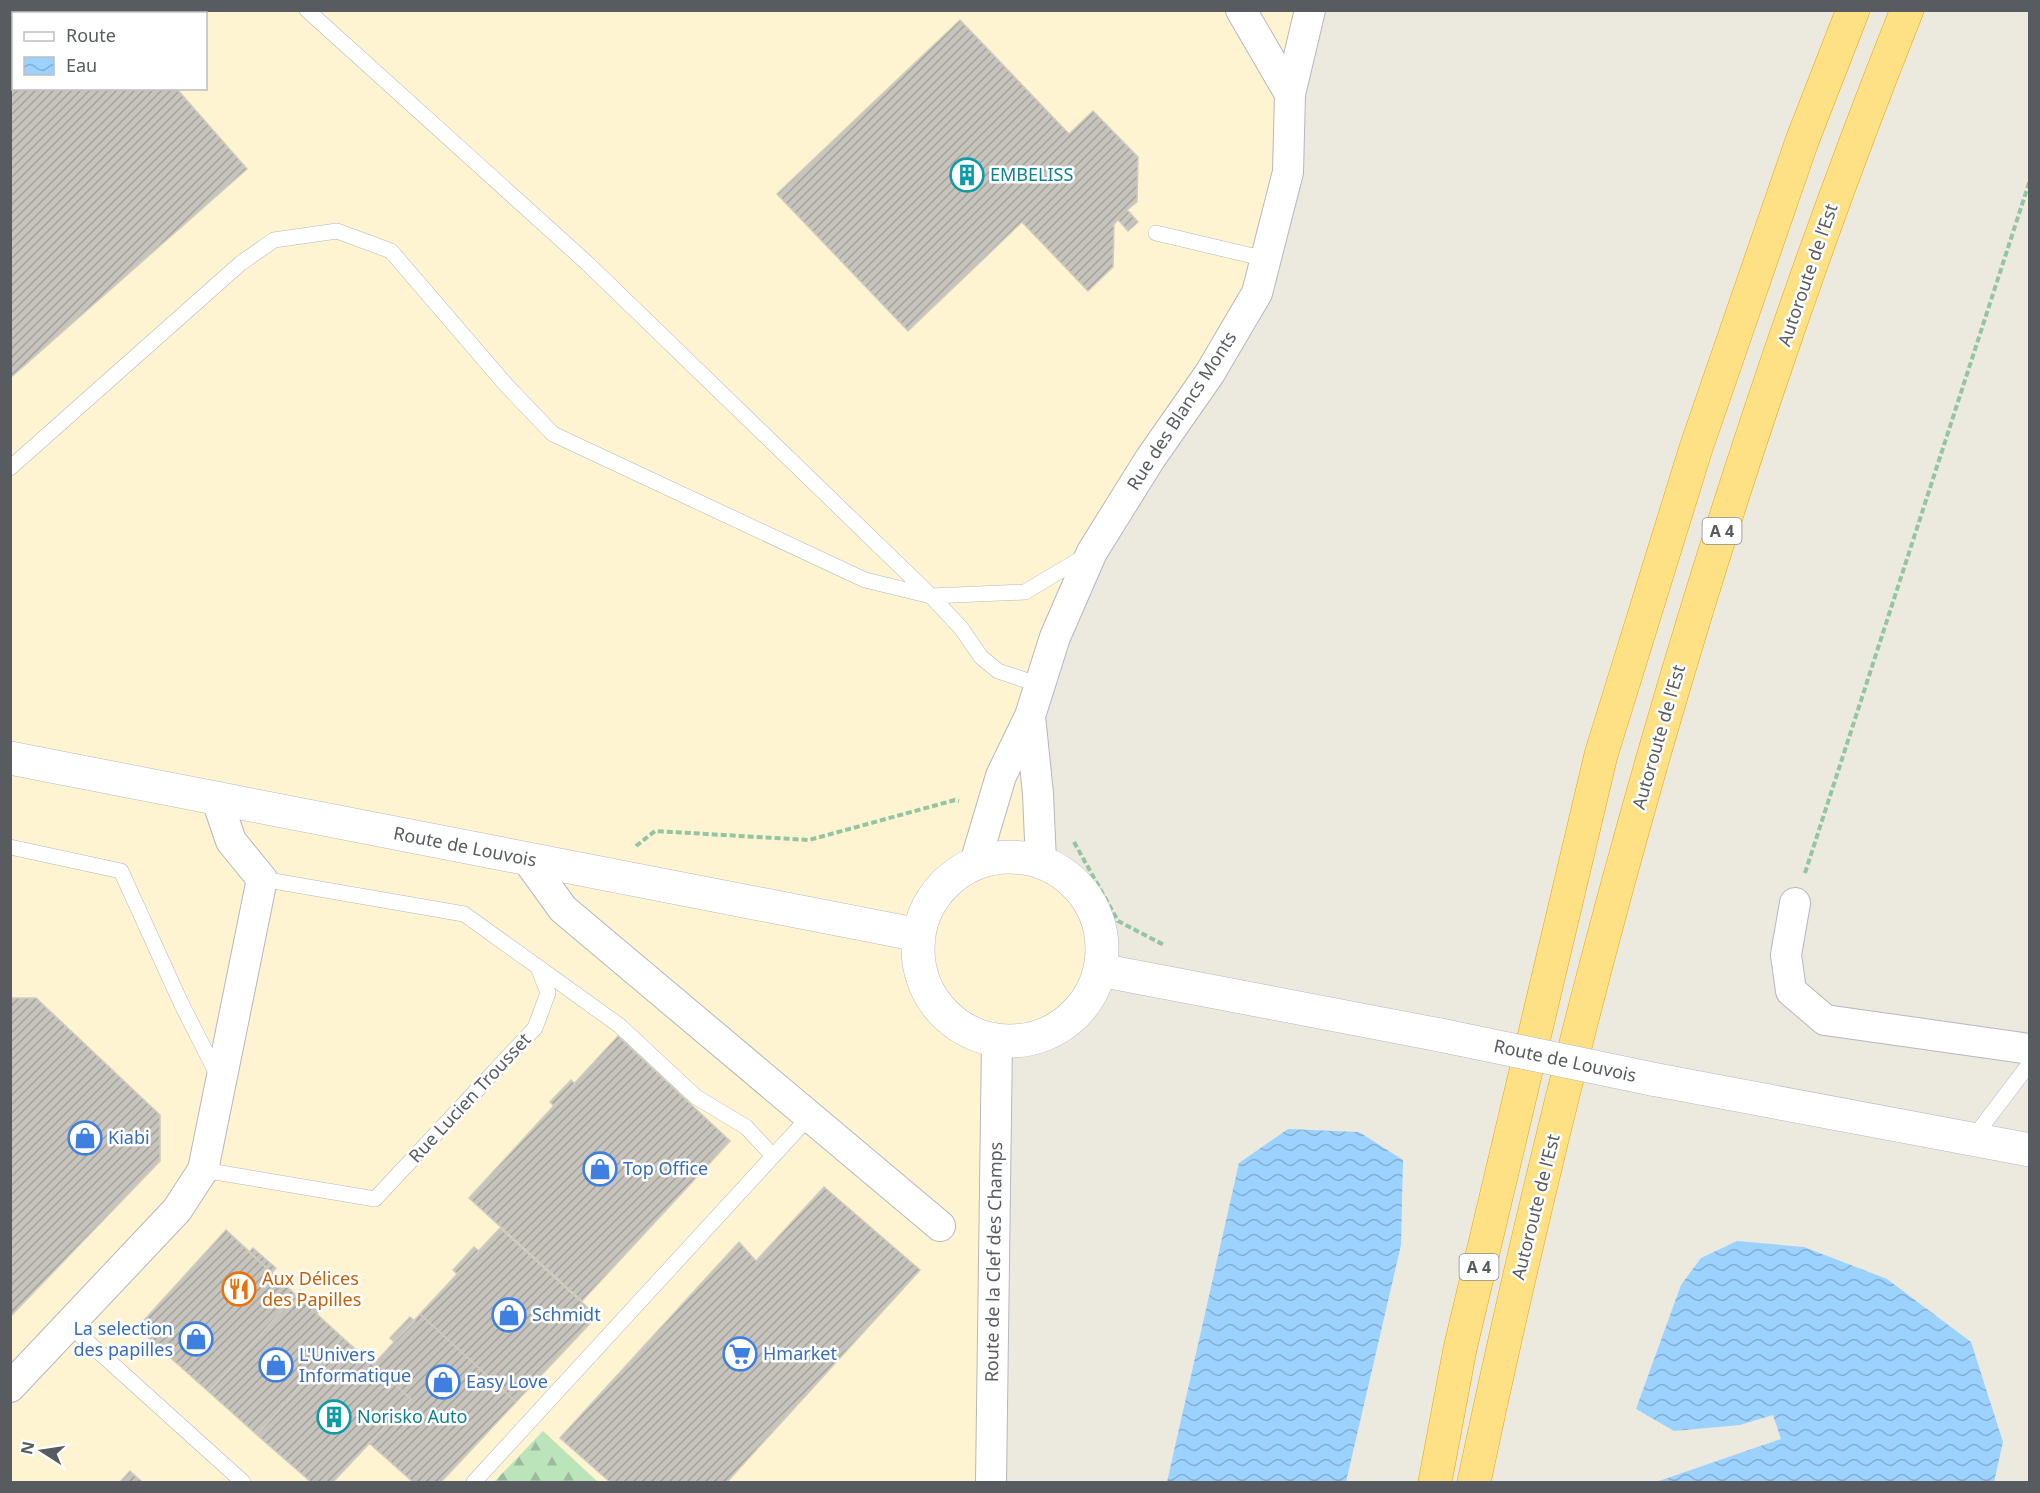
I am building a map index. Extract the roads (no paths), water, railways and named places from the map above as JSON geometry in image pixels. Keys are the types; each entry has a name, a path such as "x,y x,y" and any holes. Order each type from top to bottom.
{"highway":[{"name":"A 4","path":"1435,1482 1460,1349 1601,755 1696,448 1802,141 1853,10"},
{"name":"Autoroute de l’Est","path":"1474,1482 1512,1303 1650,760 1748,449 1846,162 1907,10"}],"main road":[{"name":"Route de Louvois","path":"10,758 919,935"},
{"path":"1019,857 1041,862 1059,870 1084,893 1096,917 1102,943 1100,970 1090,996 1073,1017 1051,1032 1024,1041 997,1041 970,1032 946,1015 928,992 919,964 919,935 929,905 949,880 975,863 997,858 1019,857"},
{"name":"Route de Louvois","path":"1100,970 1440,1035 1652,1079 2030,1150"}],"street":[{"path":"1241,10 1290,94"},
{"name":"Rue des Blancs Monts","path":"975,863 1001,776 1030,716 1055,637 1092,552 1150,459 1210,373 1257,293 1288,172 1290,94 1310,10"},
{"name":"Rue des Blancs Monts","path":"1030,716 1041,862"},
{"path":"10,1387 177,1210 203,1170 262,879 231,841 217,800"},
{"path":"526,858 563,909 940,1226"},
{"path":"1795,903 1786,955 1791,991 1825,1020 2030,1048"},
{"name":"Route de la Clef des Champs","path":"991,1482 997,1041"}],"lane":[{"path":"307,10 587,263 931,596 961,628 981,657 998,671 1040,685"},
{"path":"10,468 241,263 274,240 337,231 391,251 507,386 553,434 865,580 931,596 1025,592 1092,552"},
{"path":"1156,233 1266,259"},
{"path":"10,847 121,871 181,1004 221,1082"},
{"path":"262,879 464,914 620,1026 696,1097 746,1126 773,1156"},
{"name":"Rue Lucien Trousset","path":"203,1170 375,1199 535,1028 548,993 538,967"},
{"path":"1973,1138 2030,1063"},
{"path":"474,1482 809,1117"},
{"path":"69,1325 243,1482"}],"water":[{"path":"1288,1129 1359,1132 1403,1160 1401,1245 1346,1482 1167,1482 1239,1163"},
{"path":"1737,1241 1804,1247 1887,1279 1971,1342 2003,1442 1994,1482 1656,1482 1781,1439 1773,1415 1740,1425 1674,1431 1636,1409 1681,1285 1701,1258"}],"place":[{"name":"EMBELISS","path":"967,175"},
{"name":"Kiabi","path":"85,1138"},
{"name":"Top Office","path":"600,1169"},
{"name":"Aux Délices des Papilles","path":"239,1289"},
{"name":"Schmidt","path":"509,1315"},
{"name":"La selection des papilles","path":"196,1339"},
{"name":"Hmarket","path":"740,1354"},
{"name":"L'Univers Informatique","path":"276,1365"},
{"name":"Easy Love","path":"443,1382"},
{"name":"Norisko Auto","path":"334,1417"}]}
